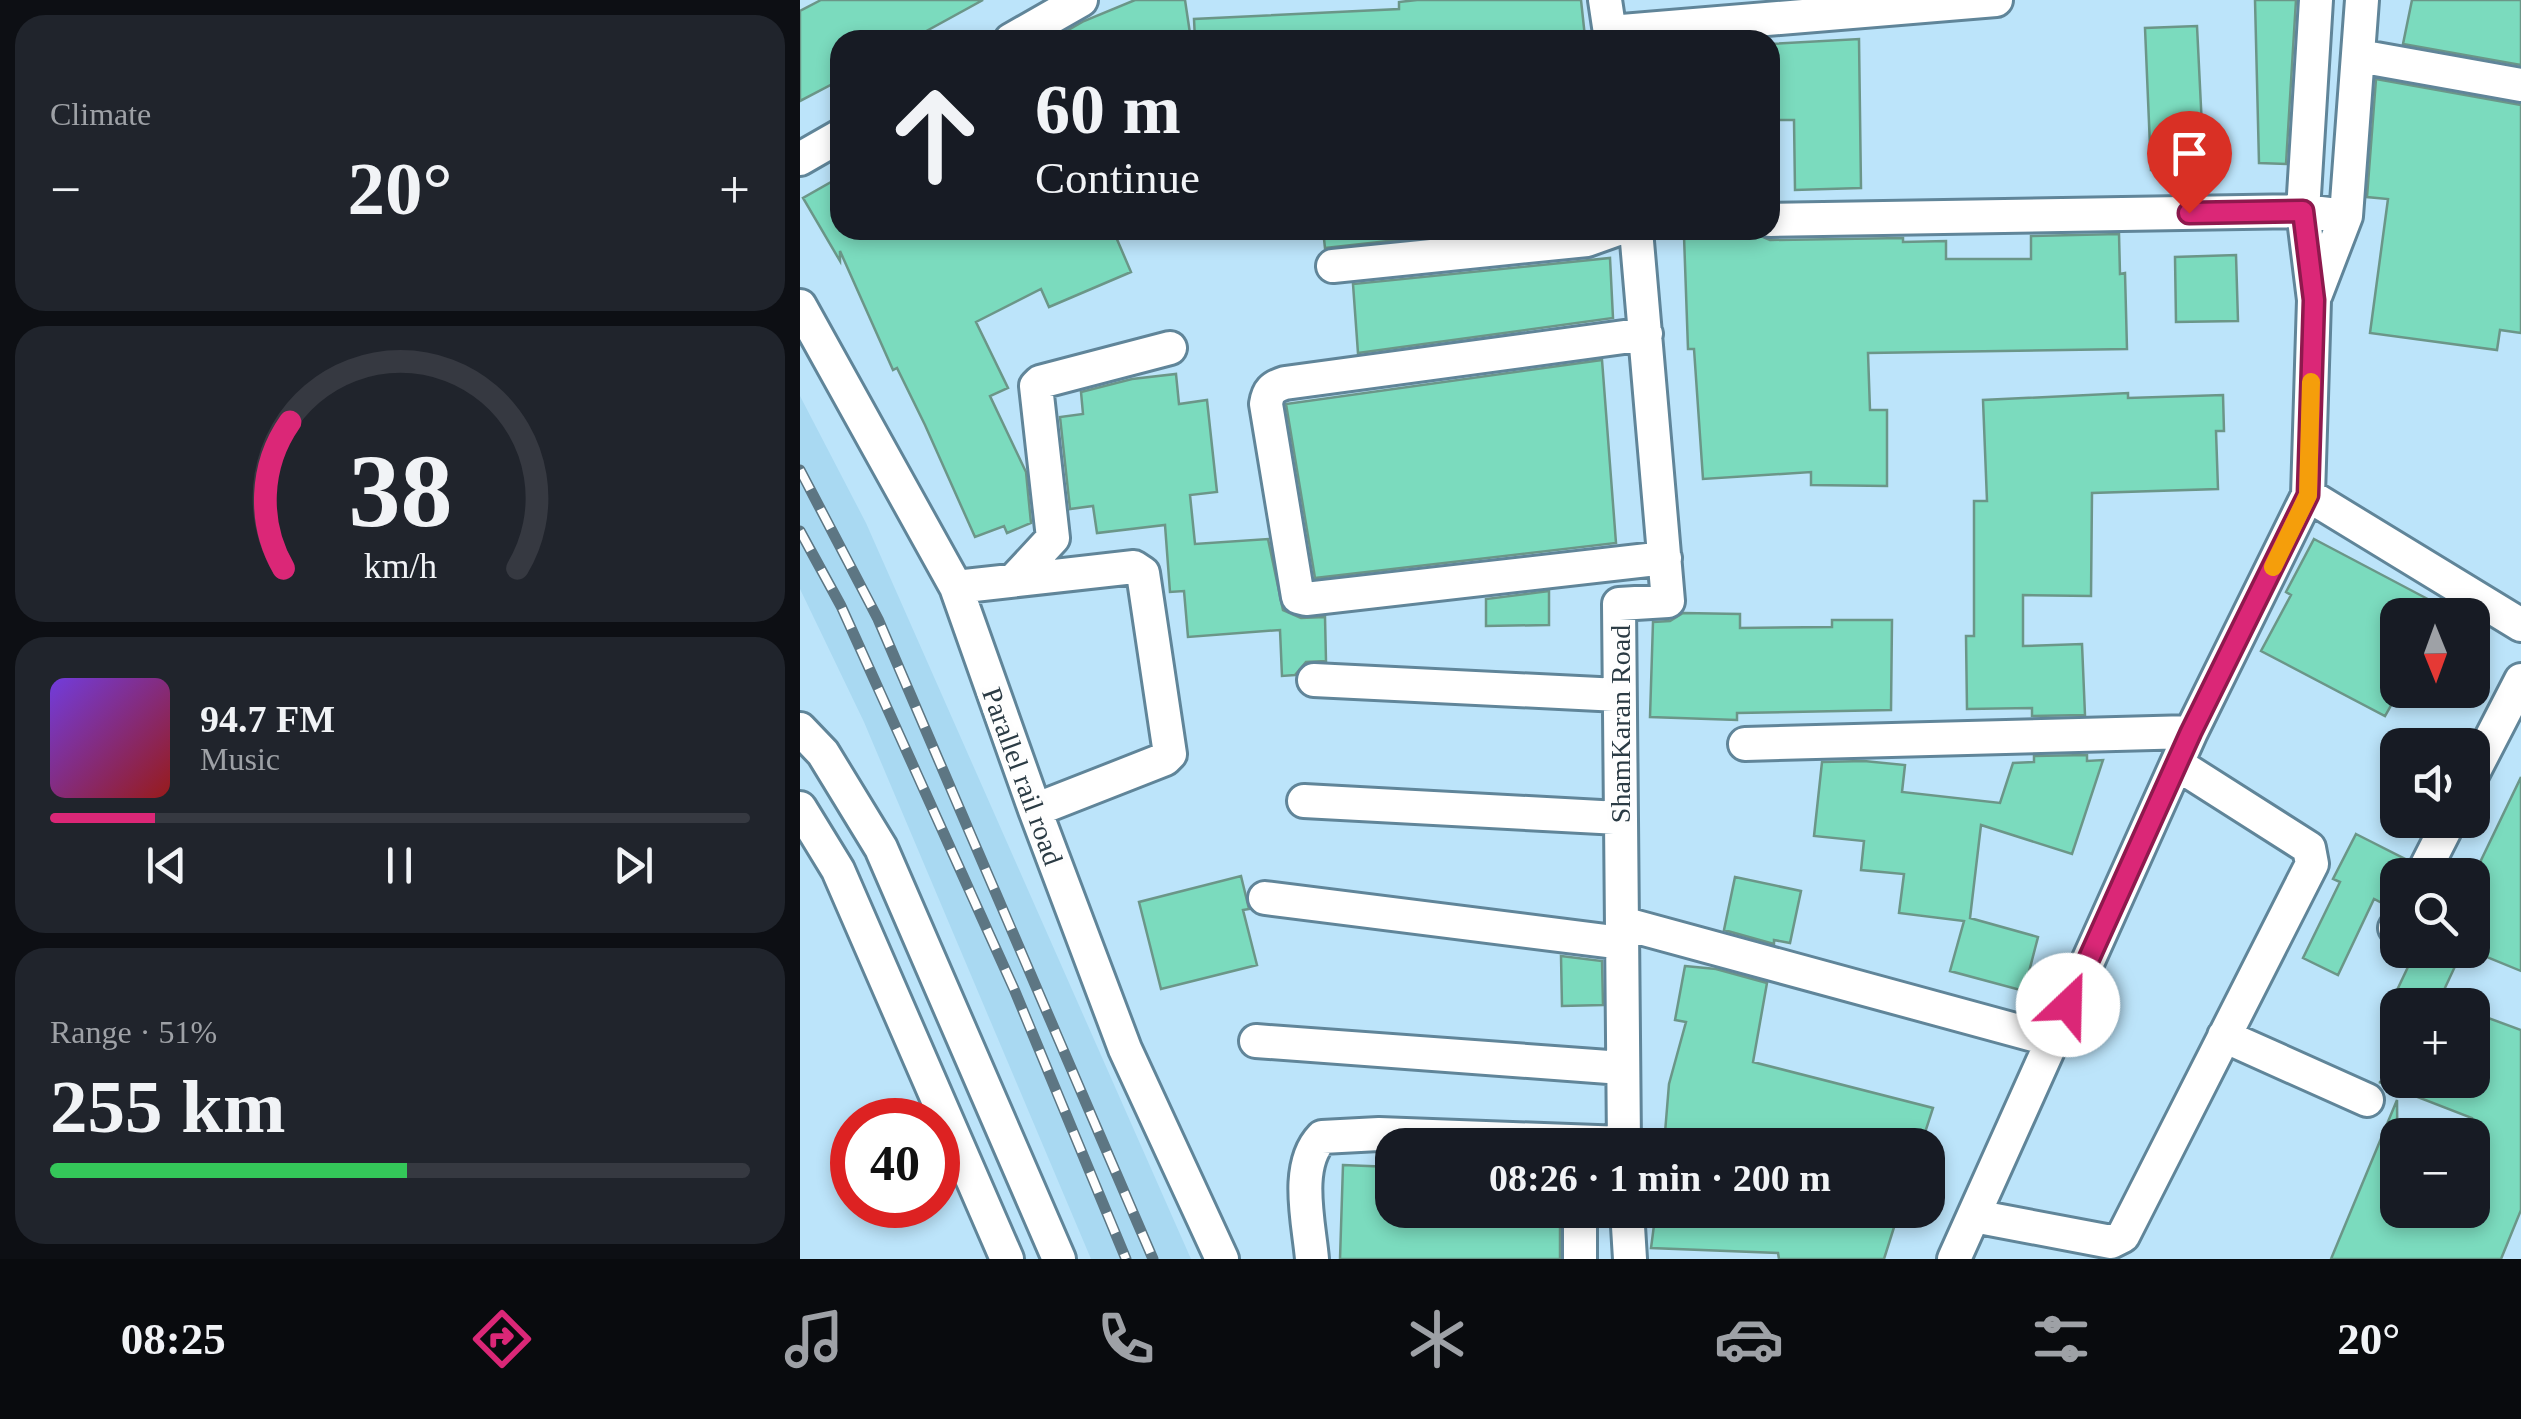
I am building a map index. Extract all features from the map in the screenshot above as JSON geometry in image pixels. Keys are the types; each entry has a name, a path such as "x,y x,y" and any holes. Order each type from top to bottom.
{"street":[{"path":"1028,30 1081,0"},
{"path":"1608,24 1996,0"},
{"path":"1954,1259 2176,764 2308,495 2314,300 2303,211 2316,0"},
{"path":"2314,300 2346,216 2362,0"},
{"path":"2359,56 2521,85"},
{"path":"800,159 830,142"},
{"path":"1780,220 2303,211 2346,216"},
{"path":"1333,266 1587,240"},
{"name":"ShamKaran Road","path":"1624,1128 1620,604 1668,601 1637,240"},
{"name":"Parallel rail road","path":"800,306 956,587 1034,810 1125,1048 1222,1259"},
{"path":"1646,334 1284,382 1268,393 1266,404 1298,596 1306,599 1665,558"},
{"path":"1014,580 1054,538 1036,386 1170,348"},
{"path":"2308,495 2521,625"},
{"path":"956,587 1140,569 1171,748 1165,760 1034,810"},
{"path":"1314,680 1618,696"},
{"path":"2490,740 2521,680"},
{"path":"800,729 823,753 881,848 1059,1259"},
{"path":"1745,744 2191,732"},
{"path":"1974,1216 2117,1241 2123,1236 2312,864 2312,855 2303,844 2176,764"},
{"path":"1304,801 1619,818"},
{"path":"800,808 838,870 1007,1259"},
{"path":"1265,898 1622,933 2052,1040"},
{"path":"2224,1036 2366,1100"},
{"path":"1256,1042 1622,1068"},
{"path":"1312,1259 1306,1173 1311,1155 1322,1137 1375,1134"},
{"path":"1580,1228 1580,1259"},
{"path":"1628,1228 1630,1259"}],"shaded area":[{"path":"800,396 866,523 1191,1259 1091,1259 864,722 800,589"}],"building":[{"path":"821,0 983,0 928,30 830,30 830,85 800,101 800,11"},
{"path":"1135,0 1185,0 1190,30 1068,30"},
{"path":"1581,0 1584,30 1195,30 1194,19 1399,9 1399,2"},
{"path":"2255,0 2296,0 2286,164 2259,163"},
{"path":"2412,0 2521,0 2521,65 2403,44"},
{"path":"2197,26 2204,168 2151,170 2145,28"},
{"path":"1859,39 1861,188 1795,190 1794,120 1780,120 1780,43"},
{"path":"2376,79 2521,105 2521,333 2500,330 2497,350 2370,333 2388,199 2367,197"},
{"path":"830,183 830,240 1117,240 1131,272 1049,307 1041,289 976,322 1008,388 990,396 1026,472 1031,523 1007,533 1004,526 975,537 840,251 840,261 803,198"},
{"path":"2119,234 2120,274 2125,273 2127,349 1868,353 1870,410 1887,410 1887,486 1811,485 1811,472 1703,479 1694,349 1688,349 1684,240 1903,238 1903,242 1946,241 1946,259 2031,259 2031,236"},
{"path":"1324,240 1397,240 1325,248"},
{"path":"2236,255 2238,321 2176,322 2175,257"},
{"path":"1610,258 1613,318 1358,353 1353,284"},
{"path":"1602,360 1616,543 1315,578 1286,404"},
{"path":"1176,374 1179,404 1207,400 1217,492 1190,495 1195,544 1268,539 1283,610 1301,618 1325,617 1326,661 1306,662 1295,675 1282,676 1280,630 1188,637 1184,591 1170,592 1165,525 1097,533 1093,506 1070,509 1060,417 1083,414 1081,392 1132,379"},
{"path":"2128,393 2128,398 2223,395 2224,431 2216,431 2218,489 2092,493 2091,596 2023,595 2023,646 2082,644 2085,715 2032,716 2032,708 1967,709 1966,636 1974,636 1974,501 1987,501 1983,400"},
{"path":"2314,539 2426,598 2380,598 2380,708 2390,708 2385,716 2261,651 2291,595 2286,592"},
{"path":"1549,591 1549,625 1486,626 1486,599"},
{"path":"1683,613 1740,614 1740,628 1832,627 1832,620 1892,620 1891,710 1737,713 1737,720 1650,717 1653,622 1670,621"},
{"path":"2087,755 2087,761 2103,760 2072,854 1981,825 1970,918 2038,937 2024,991 1950,971 1964,921 1899,913 1904,874 1861,870 1864,841 1814,836 1822,762 1905,765 1902,792 2000,803 2013,763 2034,762 2034,756"},
{"path":"2521,777 2521,971 2490,958 2490,858 2482,858"},
{"path":"2356,834 2403,858 2380,858 2380,902 2374,899 2338,975 2303,958 2340,882 2333,879"},
{"path":"1241,876 1249,909 1243,910 1257,965 1161,989 1139,902"},
{"path":"1735,877 1801,891 1790,943 1774,940 1774,944 1724,930"},
{"path":"1561,956 1602,961 1603,1005 1562,1006"},
{"path":"1685,966 1716,969 1767,983 1753,1062 1933,1108 1927,1128 1665,1128 1669,1084 1686,1022 1675,1020"},
{"path":"2407,968 2454,968 2445,988 2398,988"},
{"path":"2490,1019 2521,1030 2521,1210 2501,1259 2331,1259 2380,1141 2380,1228 2490,1228 2490,1118 2472,1118 2420,1098 2490,1098"},
{"path":"2397,1100 2397,1118 2390,1118"},
{"path":"1343,1165 1375,1166 1375,1228 1560,1228 1560,1259 1340,1259"},
{"path":"1654,1228 1894,1228 1884,1259 1779,1259 1778,1253 1651,1248"}],"railway":[{"path":"800,470 878,619 1153,1259"},
{"path":"800,531 841,606 1014,989 1126,1259"}],"slow traffic":[{"path":"2273,567 2308,495 2311,382"}],"route":[{"path":"2068,1005 2191,732 2308,495 2314,300 2303,211 2189,213"}]}
